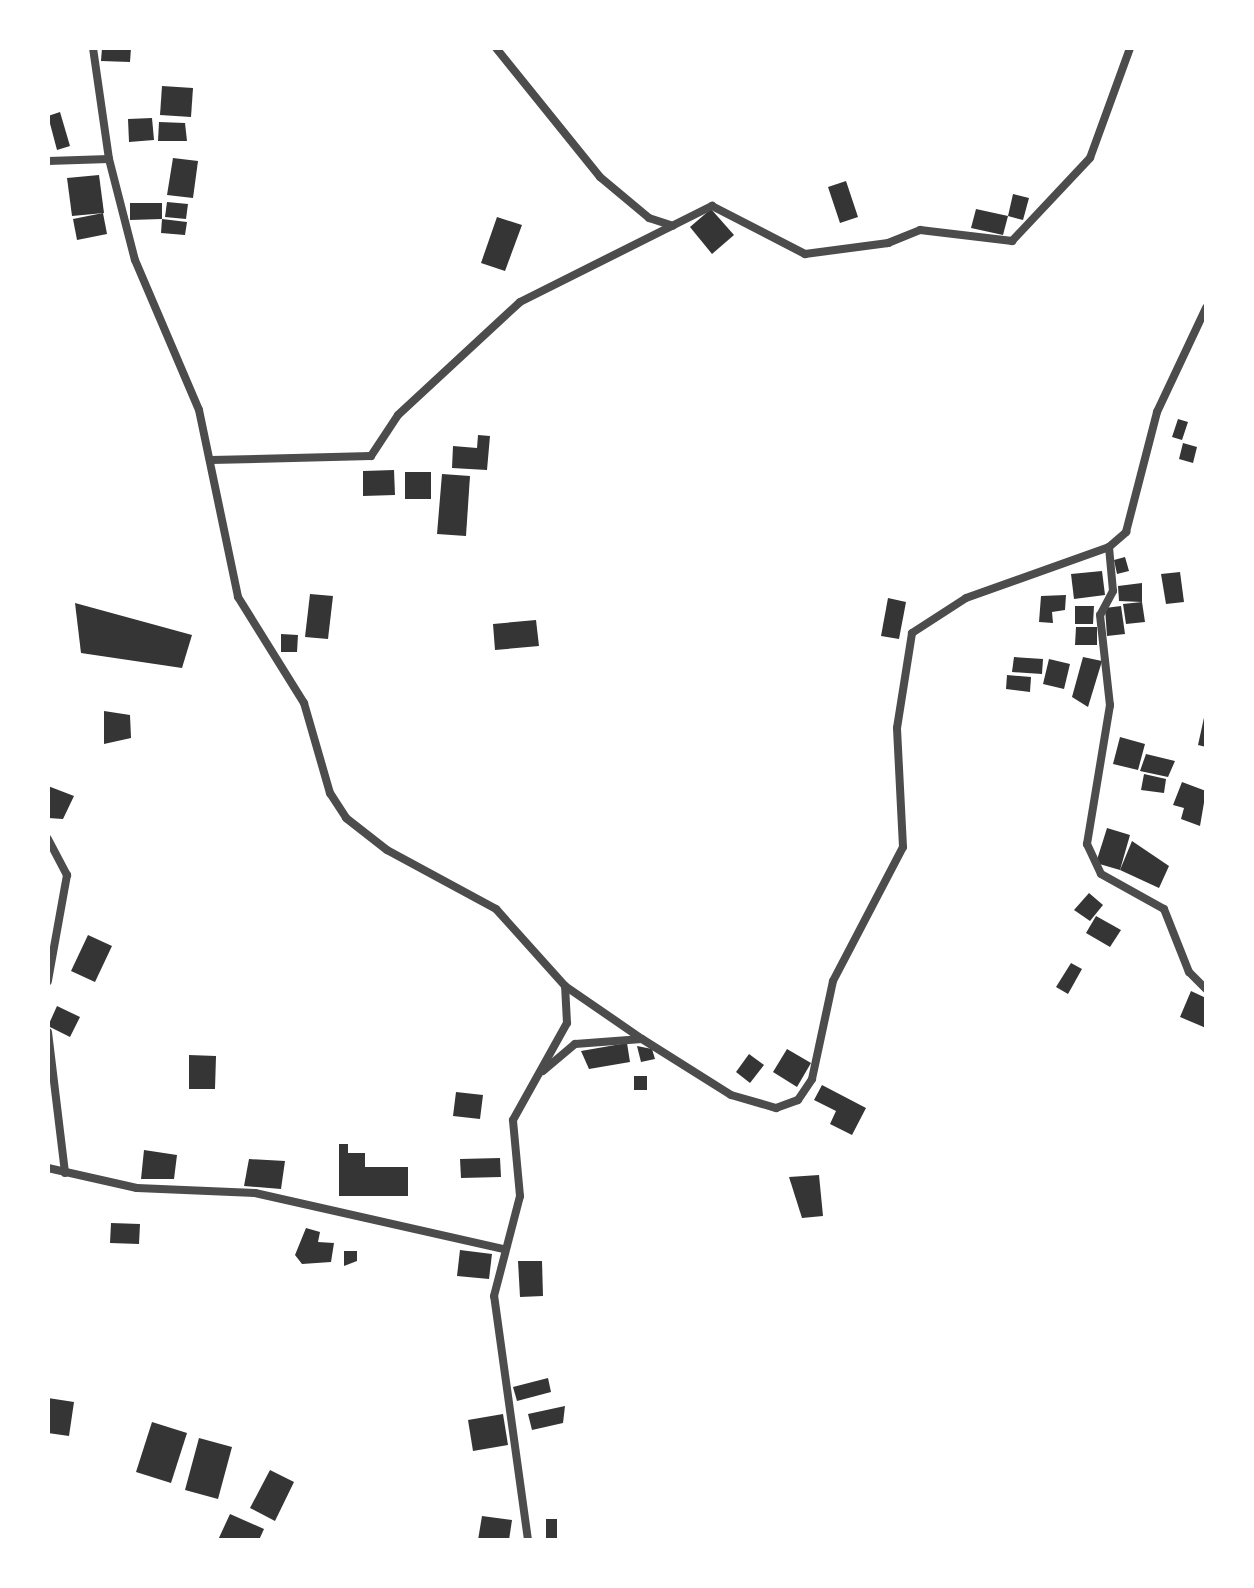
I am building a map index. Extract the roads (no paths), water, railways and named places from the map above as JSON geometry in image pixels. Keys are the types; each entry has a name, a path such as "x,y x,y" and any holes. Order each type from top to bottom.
{"street":[{"path":"93,48 109,159 135,260 199,410 238,597 304,703 317,758 346,818 387,850 496,909 565,986 642,1039 731,1095 776,1108 798,1100 812,1079 833,981 903,847 897,728 912,633 966,598 1109,547 1134,518 1157,412 1206,308"},
{"path":"496,48 600,177 649,218 673,226"},
{"path":"211,460 371,456 398,415 520,302 712,206 805,254 888,243 920,230 1012,241 1090,158 1130,48"},
{"path":"48,161 109,159"},
{"path":"1109,547 1113,591 1100,615 1110,705 1087,844 1101,874 1164,909 1189,972 1206,989"},
{"path":"48,839 67,875 48,981"},
{"path":"528,1540 494,1296 503,1249 520,1196 513,1120 570,1014 565,986"},
{"path":"48,1032 65,1173"},
{"path":"536,1077 575,1044 642,1039"},
{"path":"48,1168 137,1188 255,1193 503,1249"}]}
